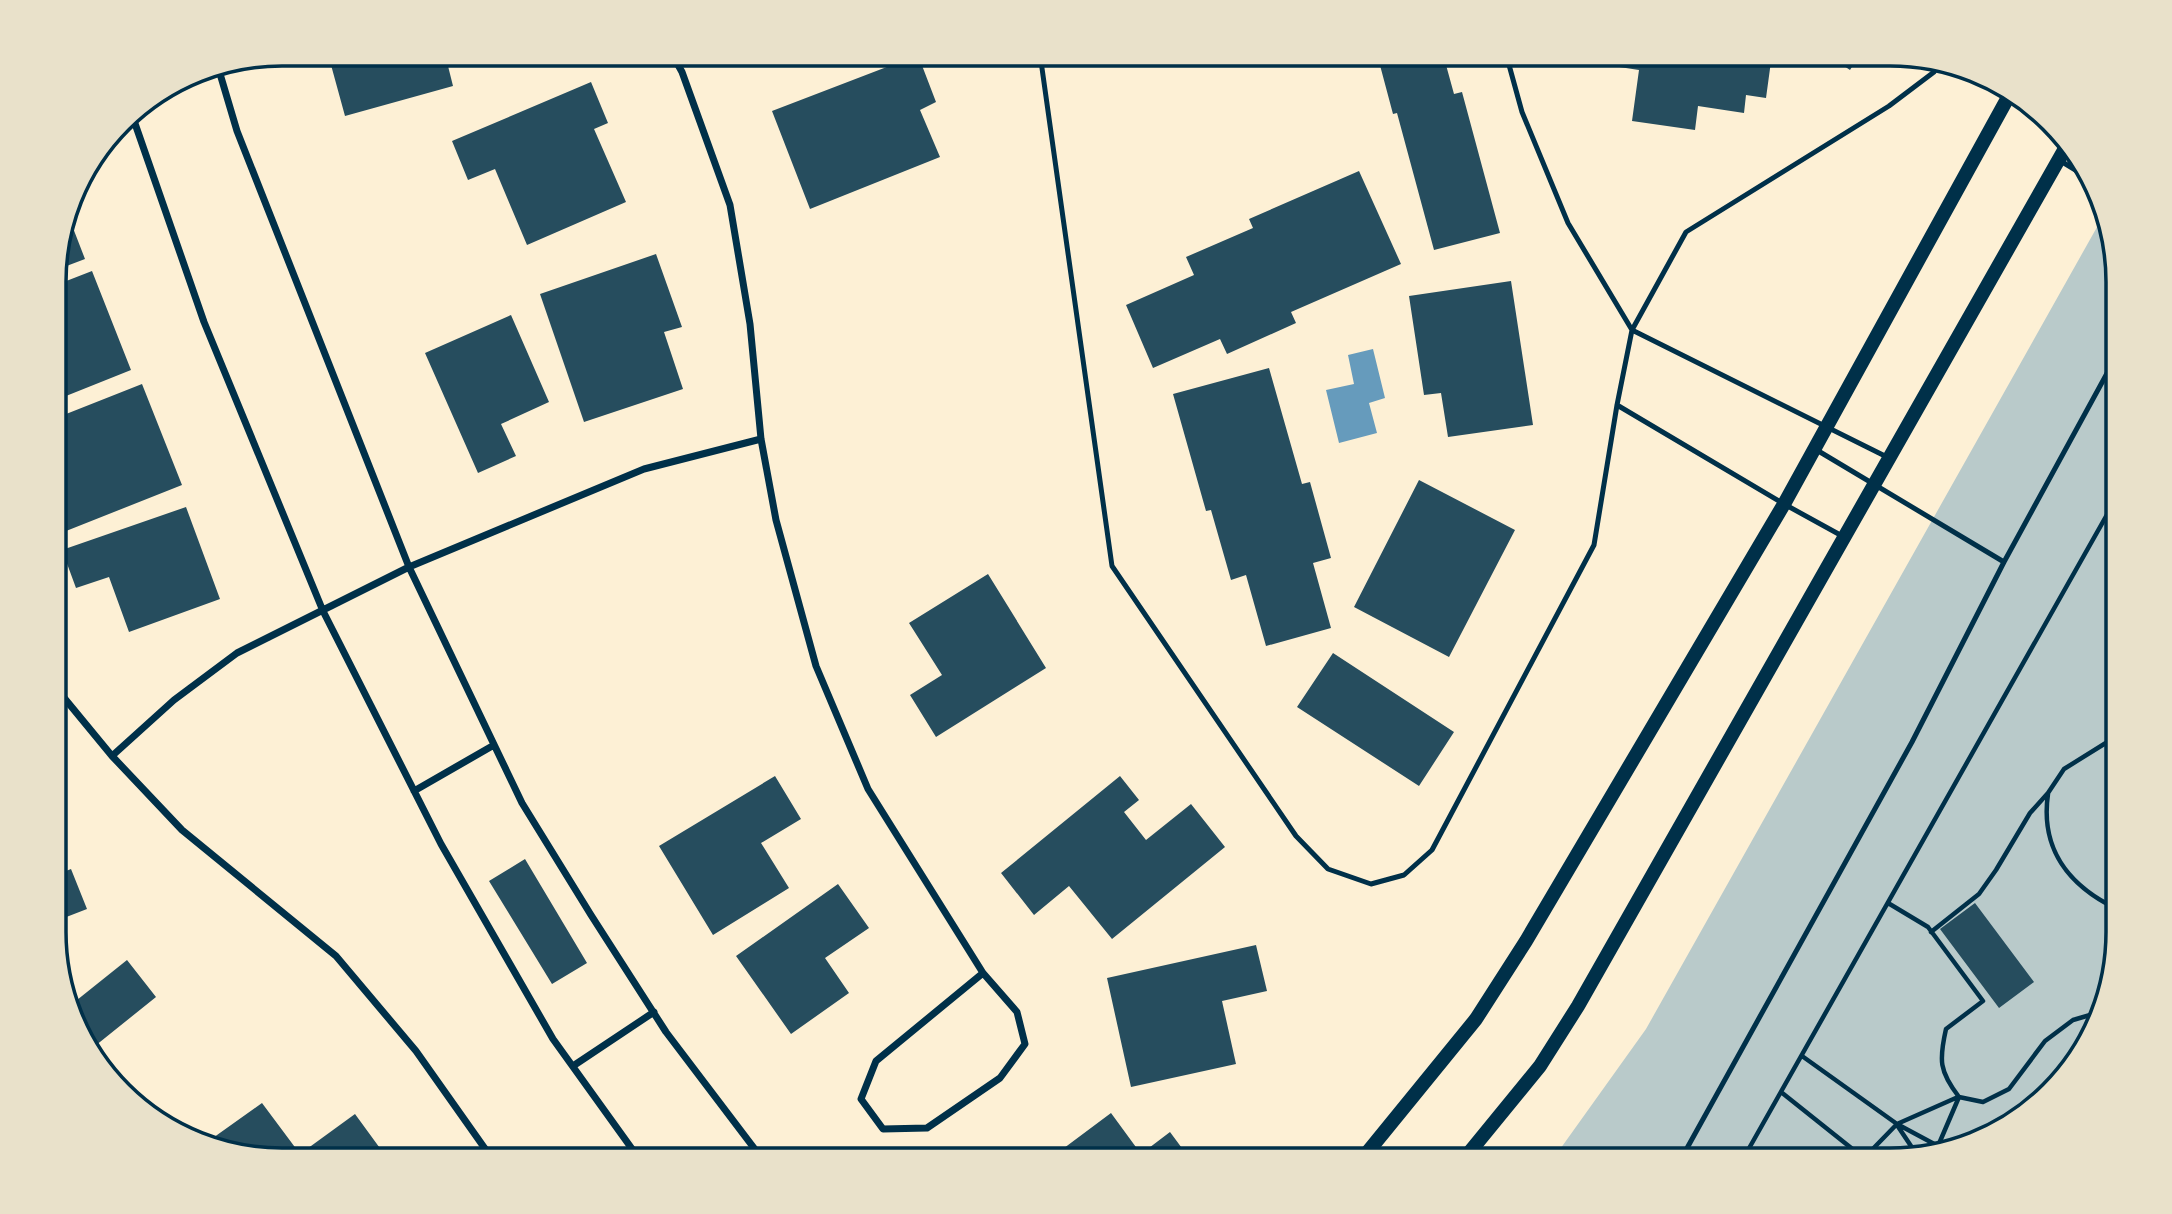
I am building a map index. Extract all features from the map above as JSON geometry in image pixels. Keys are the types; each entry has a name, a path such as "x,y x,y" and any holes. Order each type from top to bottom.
{"main road":[{"path":"1372,1147 1476,1019 1512,963 1784,504 2006,101"},
{"path":"1474,1147 1540,1066 1578,1006 2062,154"}],"street":[{"path":"679,67 730,205 750,324 761,439 776,520 816,666 869,789 983,973 1017,1013 1025,1044 1000,1078 927,1128 883,1129 861,1099 876,1061 983,973"},
{"path":"221,76 237,131 409,567 522,803 666,1032 754,1148"},
{"path":"135,125 204,322 323,611 441,844 553,1039 631,1148"},
{"path":"112,756 174,700 237,653 409,567 644,469 761,439"},
{"path":"66,700 112,756 182,830 336,956 416,1051 484,1148"},
{"path":"414,791 494,745"},
{"path":"573,1066 654,1012"}],"lane":[{"path":"1509,66 1522,112 1568,223 1632,330 1890,458"},
{"path":"1042,67 1112,566 1296,836 1328,869 1370,884 1404,875 1432,850 1594,545 1632,330 1685,232 1889,107 1934,72"},
{"path":"2059,159 2071,167"},
{"path":"1688,1147 1912,742 2004,562 2105,377"},
{"path":"1617,405 1845,537"},
{"path":"1815,449 2004,562"}],"path":[{"path":"1749,1147 2105,518"},
{"path":"1931,932 1979,894 2030,813 2064,769 2105,743"},
{"path":"2048,793 2045,814 2055,853 2070,877 2105,902"},
{"path":"1888,903 1928,927 1983,1001 1946,1028 1940,1055 1947,1081 1959,1097"},
{"path":"1875,1147 1897,1124 1959,1097 1983,1102 2009,1088 2045,1041 2073,1020 2088,1016"},
{"path":"1802,1056 1897,1124 1930,1143"},
{"path":"1781,1092 1849,1147"},
{"path":"1940,1141 1959,1097"},
{"path":"1897,1124 1911,1146"}],"shaded area":[{"path":"2097,226 2105,269 2105,945 2094,1001 2077,1039 2052,1074 2032,1094 2009,1111 1959,1136 1931,1143 1903,1147 1561,1147 1646,1029"}],"water":[{"path":"1373,349 1385,398 1369,403 1377,433 1339,443 1326,390 1354,384 1348,355"}],"building":[{"path":"1380,66 1446,66 1454,94 1462,92 1500,233 1434,250 1397,113 1393,114"},
{"path":"1614,66 1770,66 1766,98 1746,95 1744,113 1698,106 1695,130 1632,121 1639,70"},
{"path":"332,67 448,67 453,86 345,116"},
{"path":"888,67 922,67 936,102 920,110 940,157 810,209 772,111"},
{"path":"591,82 608,123 594,129 626,202 527,245 495,169 468,180 452,141"},
{"path":"1359,171 1401,264 1291,312 1296,323 1227,354 1220,339 1153,368 1126,305 1194,275 1186,257 1253,228 1249,219"},
{"path":"74,229 85,259 67,266"},
{"path":"656,254 682,327 664,332 683,389 584,422 540,294"},
{"path":"92,271 131,370 66,396 66,283"},
{"path":"1511,281 1533,425 1448,437 1441,393 1424,395 1409,296"},
{"path":"511,315 549,402 501,424 516,456 478,473 425,353"},
{"path":"1269,368 1302,484 1310,482 1331,558 1313,563 1331,628 1266,646 1246,575 1231,580 1211,510 1206,511 1173,394"},
{"path":"142,384 182,485 66,531 66,414"},
{"path":"1419,480 1515,530 1449,657 1354,607"},
{"path":"186,507 220,599 129,632 109,577 76,588 66,561 66,549"},
{"path":"988,574 1046,668 936,737 910,695 942,675 909,623"},
{"path":"1333,653 1454,732 1419,786 1297,707"},
{"path":"775,776 801,819 761,843 789,888 713,935 659,846"},
{"path":"1120,776 1139,800 1124,812 1146,840 1191,804 1225,847 1112,939 1069,886 1034,915 1001,873"},
{"path":"525,859 587,963 552,984 489,881"},
{"path":"71,869 87,909 66,917 66,871"},
{"path":"838,884 869,928 825,958 849,993 791,1034 736,956"},
{"path":"1975,903 2034,982 1999,1008 1940,929"},
{"path":"1256,945 1267,991 1222,1001 1236,1064 1131,1087 1107,978"},
{"path":"127,960 156,997 98,1043 78,1000"},
{"path":"262,1103 296,1148 254,1146 215,1136"},
{"path":"1111,1113 1136,1147 1065,1148"},
{"path":"355,1114 380,1148 308,1148"},
{"path":"1170,1132 1181,1147 1150,1147"}]}
